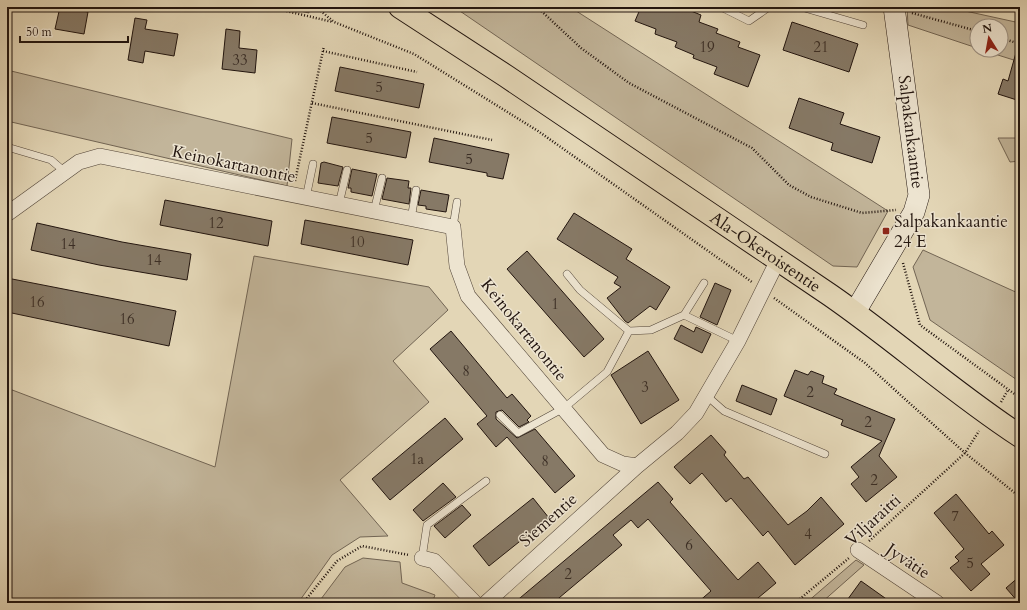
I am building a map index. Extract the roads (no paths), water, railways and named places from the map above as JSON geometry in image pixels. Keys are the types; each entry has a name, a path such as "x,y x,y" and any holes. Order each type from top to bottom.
{"main road":[{"name":"Ala-Okeroistentie","path":"400,7 506,76 855,312 956,392 1020,436"},
{"name":"Ala-Okeroistentie","path":"419,7 506,76"}],"street":[{"name":"Salpakankaantie","path":"855,312 914,212 919,195 899,9"},
{"name":"Keinokartanontie","path":"7,214 79,162 100,156 453,227 457,266 468,296 603,455 623,464 637,466"},
{"path":"637,466 678,433 696,413 738,341 778,260"},
{"name":"Siementie","path":"486,603 637,466"},
{"name":"Jyvätie","path":"858,550 937,603"},
{"path":"422,558 434,561 476,603"}],"lane":[{"path":"721,7 749,21 769,7"},
{"path":"801,7 863,25"},
{"path":"7,147 51,160 65,172"},
{"path":"299,196 313,164"},
{"path":"339,204 347,170"},
{"path":"374,211 382,178"},
{"path":"412,219 416,190"},
{"path":"453,227 457,202"},
{"path":"567,274 580,290 628,331 651,330 684,315 704,283"},
{"path":"684,315 738,341"},
{"path":"500,415 518,433 564,408 607,372 628,331"},
{"path":"707,396 724,411 825,454"},
{"path":"422,558 427,525 486,481"}],"place":[{"name":"Salpakankaantie 24 E","path":"886,231"}]}
